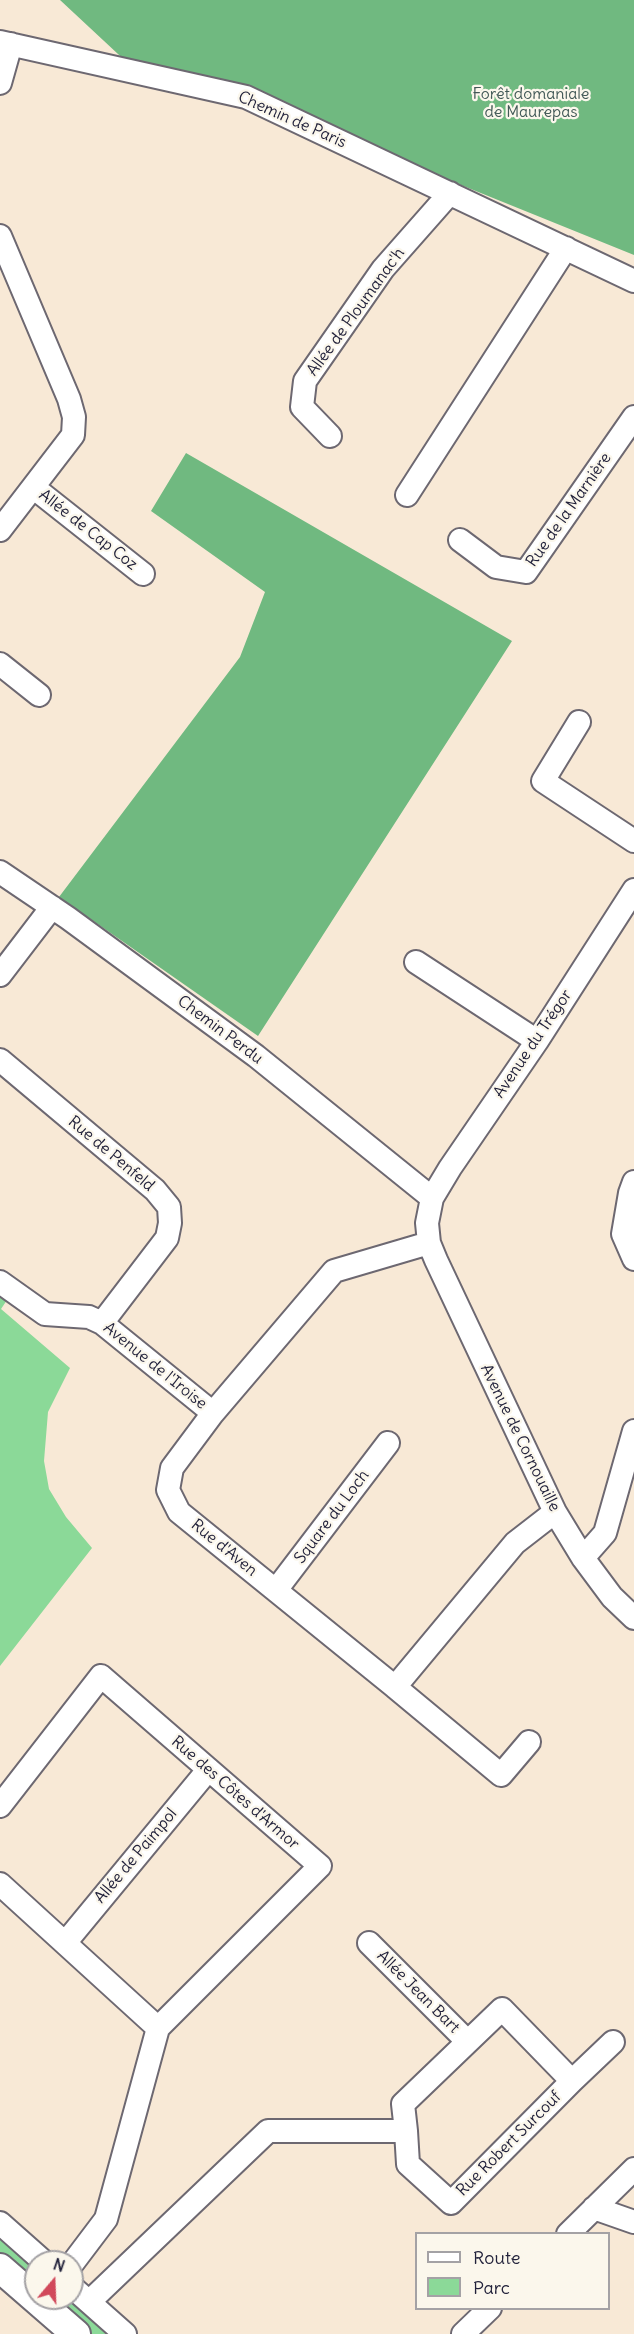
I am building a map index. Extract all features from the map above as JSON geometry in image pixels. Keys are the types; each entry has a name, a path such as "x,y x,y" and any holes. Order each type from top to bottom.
{"street":[{"path":"0,83 5,43"},
{"name":"Chemin de Paris","path":"5,43 246,97 634,281"},
{"name":"Allée de Ploumanac'h","path":"330,436 302,407 305,381 383,269 450,193"},
{"path":"0,236 69,399 74,417 73,435 0,530"},
{"path":"407,495 566,248"},
{"name":"Rue de la Marnière","path":"460,540 496,567 526,572 634,417"},
{"name":"Allée de Cap Coz","path":"33,487 143,574"},
{"path":"0,664 39,695"},
{"path":"579,722 543,781 634,841"},
{"name":"Chemin Perdu","path":"0,872 52,907 256,1056 432,1198"},
{"name":"Avenue du Trégor","path":"432,1198 634,890"},
{"path":"0,975 52,907"},
{"path":"416,962 537,1041"},
{"name":"Rue de Penfeld","path":"0,1060 155,1190 169,1207 170,1223 166,1238 102,1323"},
{"path":"634,1182 623,1234 634,1259"},
{"path":"429,1244 427,1223 432,1198"},
{"name":"Rue d'Aven","path":"429,1244 334,1271 213,1413 172,1468 168,1490 179,1512 501,1775 529,1742"},
{"name":"Avenue de Cornouaille","path":"429,1244 555,1512 612,1597 634,1617"},
{"name":"Avenue de l'Iroise","path":"0,1282 45,1314 89,1317 102,1323 213,1413"},
{"path":"584,1558 605,1533 626,1488 634,1431"},
{"name":"Square du Loch","path":"276,1590 388,1443"},
{"path":"395,1687 515,1543 555,1512"},
{"name":"Rue des Côtes d'Armor","path":"0,1806 101,1676 320,1866 158,2028 106,2219 83,2250"},
{"name":"Allée de Paimpol","path":"64,1943 208,1770"},
{"path":"0,1884 158,2028"},
{"name":"Allée Jean Bart","path":"369,1943 468,2041"},
{"name":"Rue Robert Surcouf","path":"502,2009 572,2080 451,2203 408,2164 404,2104 502,2009"},
{"path":"572,2080 613,2042"},
{"path":"89,2302 268,2131 406,2131"},
{"path":"570,2232 634,2169"},
{"path":"594,2208 634,2222"},
{"path":"0,2223 30,2250"},
{"path":"0,2268 76,2334"},
{"path":"0,2281 60,2334"},
{"path":"84,2298 125,2334"},
{"path":"464,2334 488,2310"}],"green space":[{"name":"Forêt domaniale de Maurepas","path":"60,0 634,0 634,255 278,111 133,68"},
{"path":"186,453 512,641 258,1036 59,897 240,657 265,592 151,511"},
{"path":"0,1289 9,1297 1,1309 70,1368 48,1412 44,1461 49,1489 66,1517 92,1548 0,1666"},
{"path":"0,2234 24,2255 24,2284 0,2263"},
{"path":"84,2309 112,2334 83,2334 55,2310"}]}
